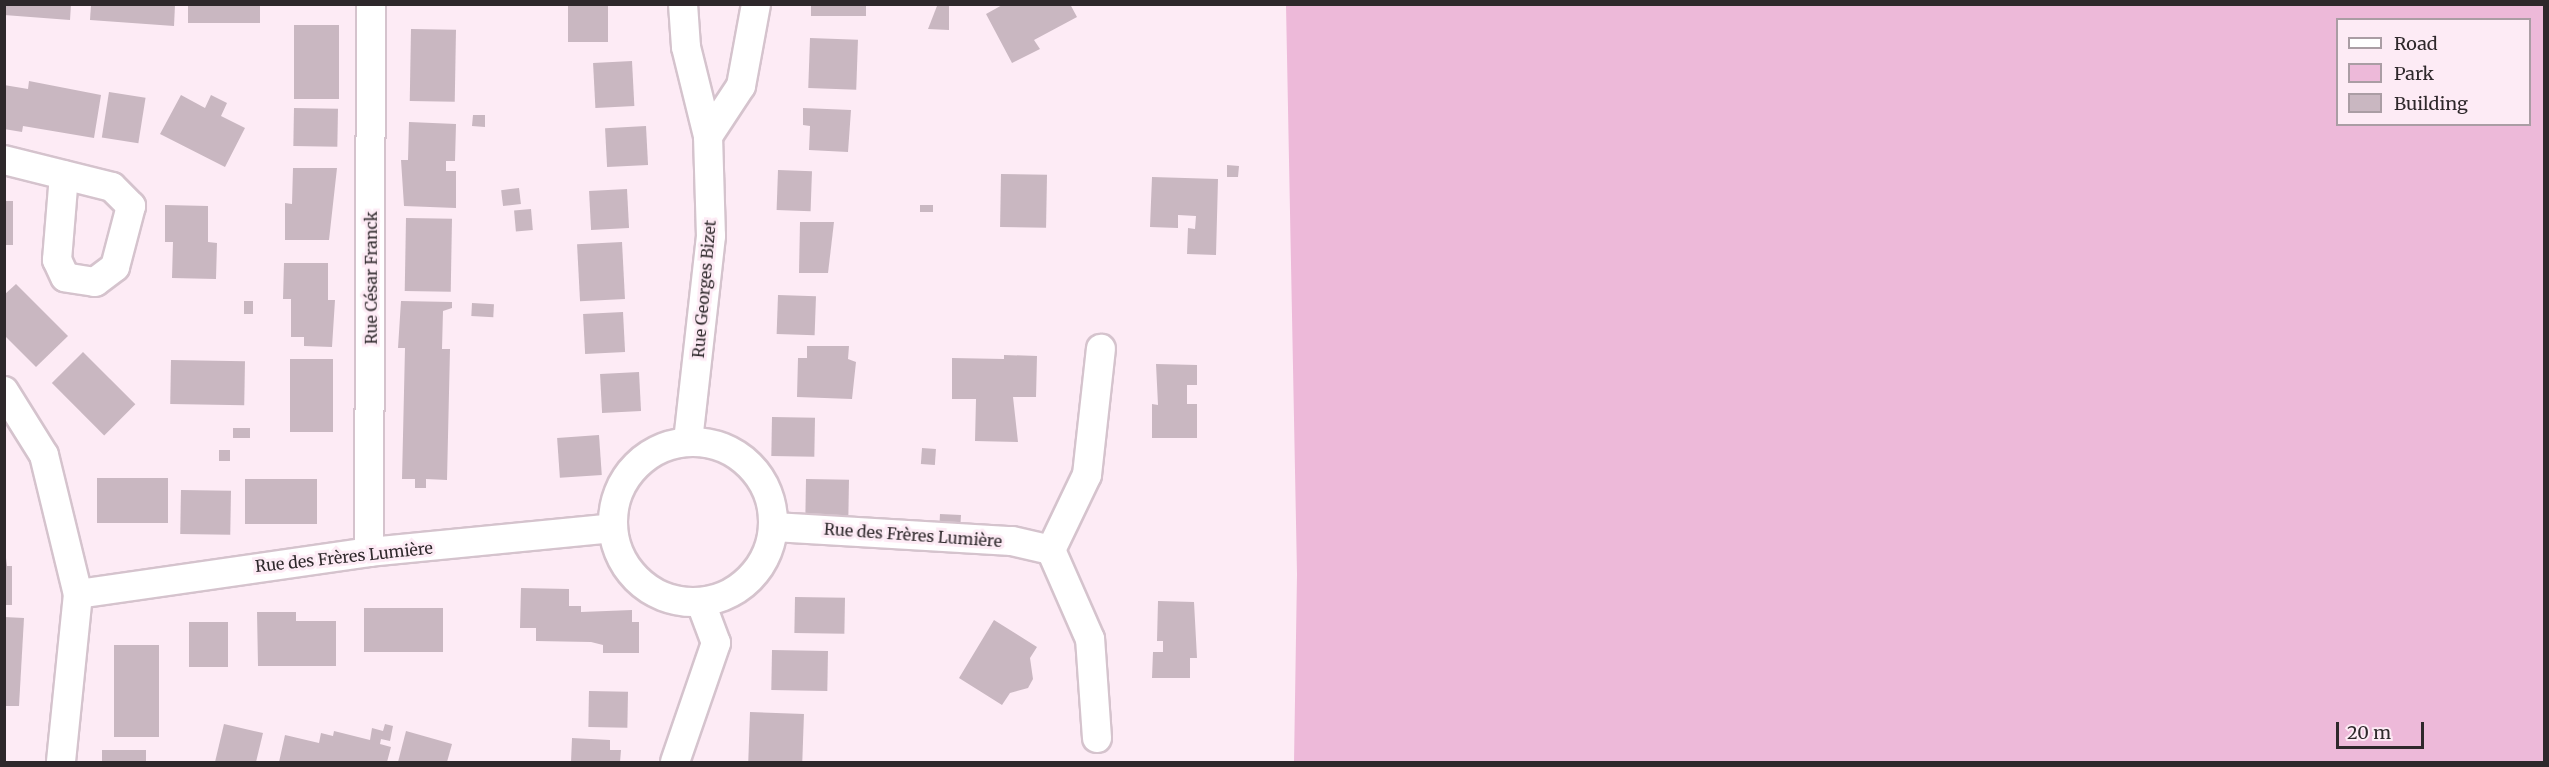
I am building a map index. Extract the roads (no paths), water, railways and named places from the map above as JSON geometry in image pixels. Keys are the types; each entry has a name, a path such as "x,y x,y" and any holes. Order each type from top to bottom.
{"street":[{"name":"Rue César Franck","path":"369,552 371,4"},
{"name":"Rue Georges Bizet","path":"683,4 686,47 708,136 711,236 688,441"},
{"path":"708,136 741,86 756,4"},
{"path":"4,160 64,175"},
{"path":"1096,738 1090,639 1051,550 1087,475 1101,349"},
{"path":"7,399 44,455 78,594 61,762"},
{"path":"688,441 726,448 757,471 771,499 774,527 770,549 756,573 729,595 701,603 674,601 648,590 623,564 612,528 615,500 635,465 658,448 688,441"},
{"name":"Rue des Frères Lumière","path":"774,527 1012,541 1051,550"},
{"name":"Rue des Frères Lumière","path":"78,594 369,552 612,528"},
{"path":"675,762 716,643 701,603"}]}
